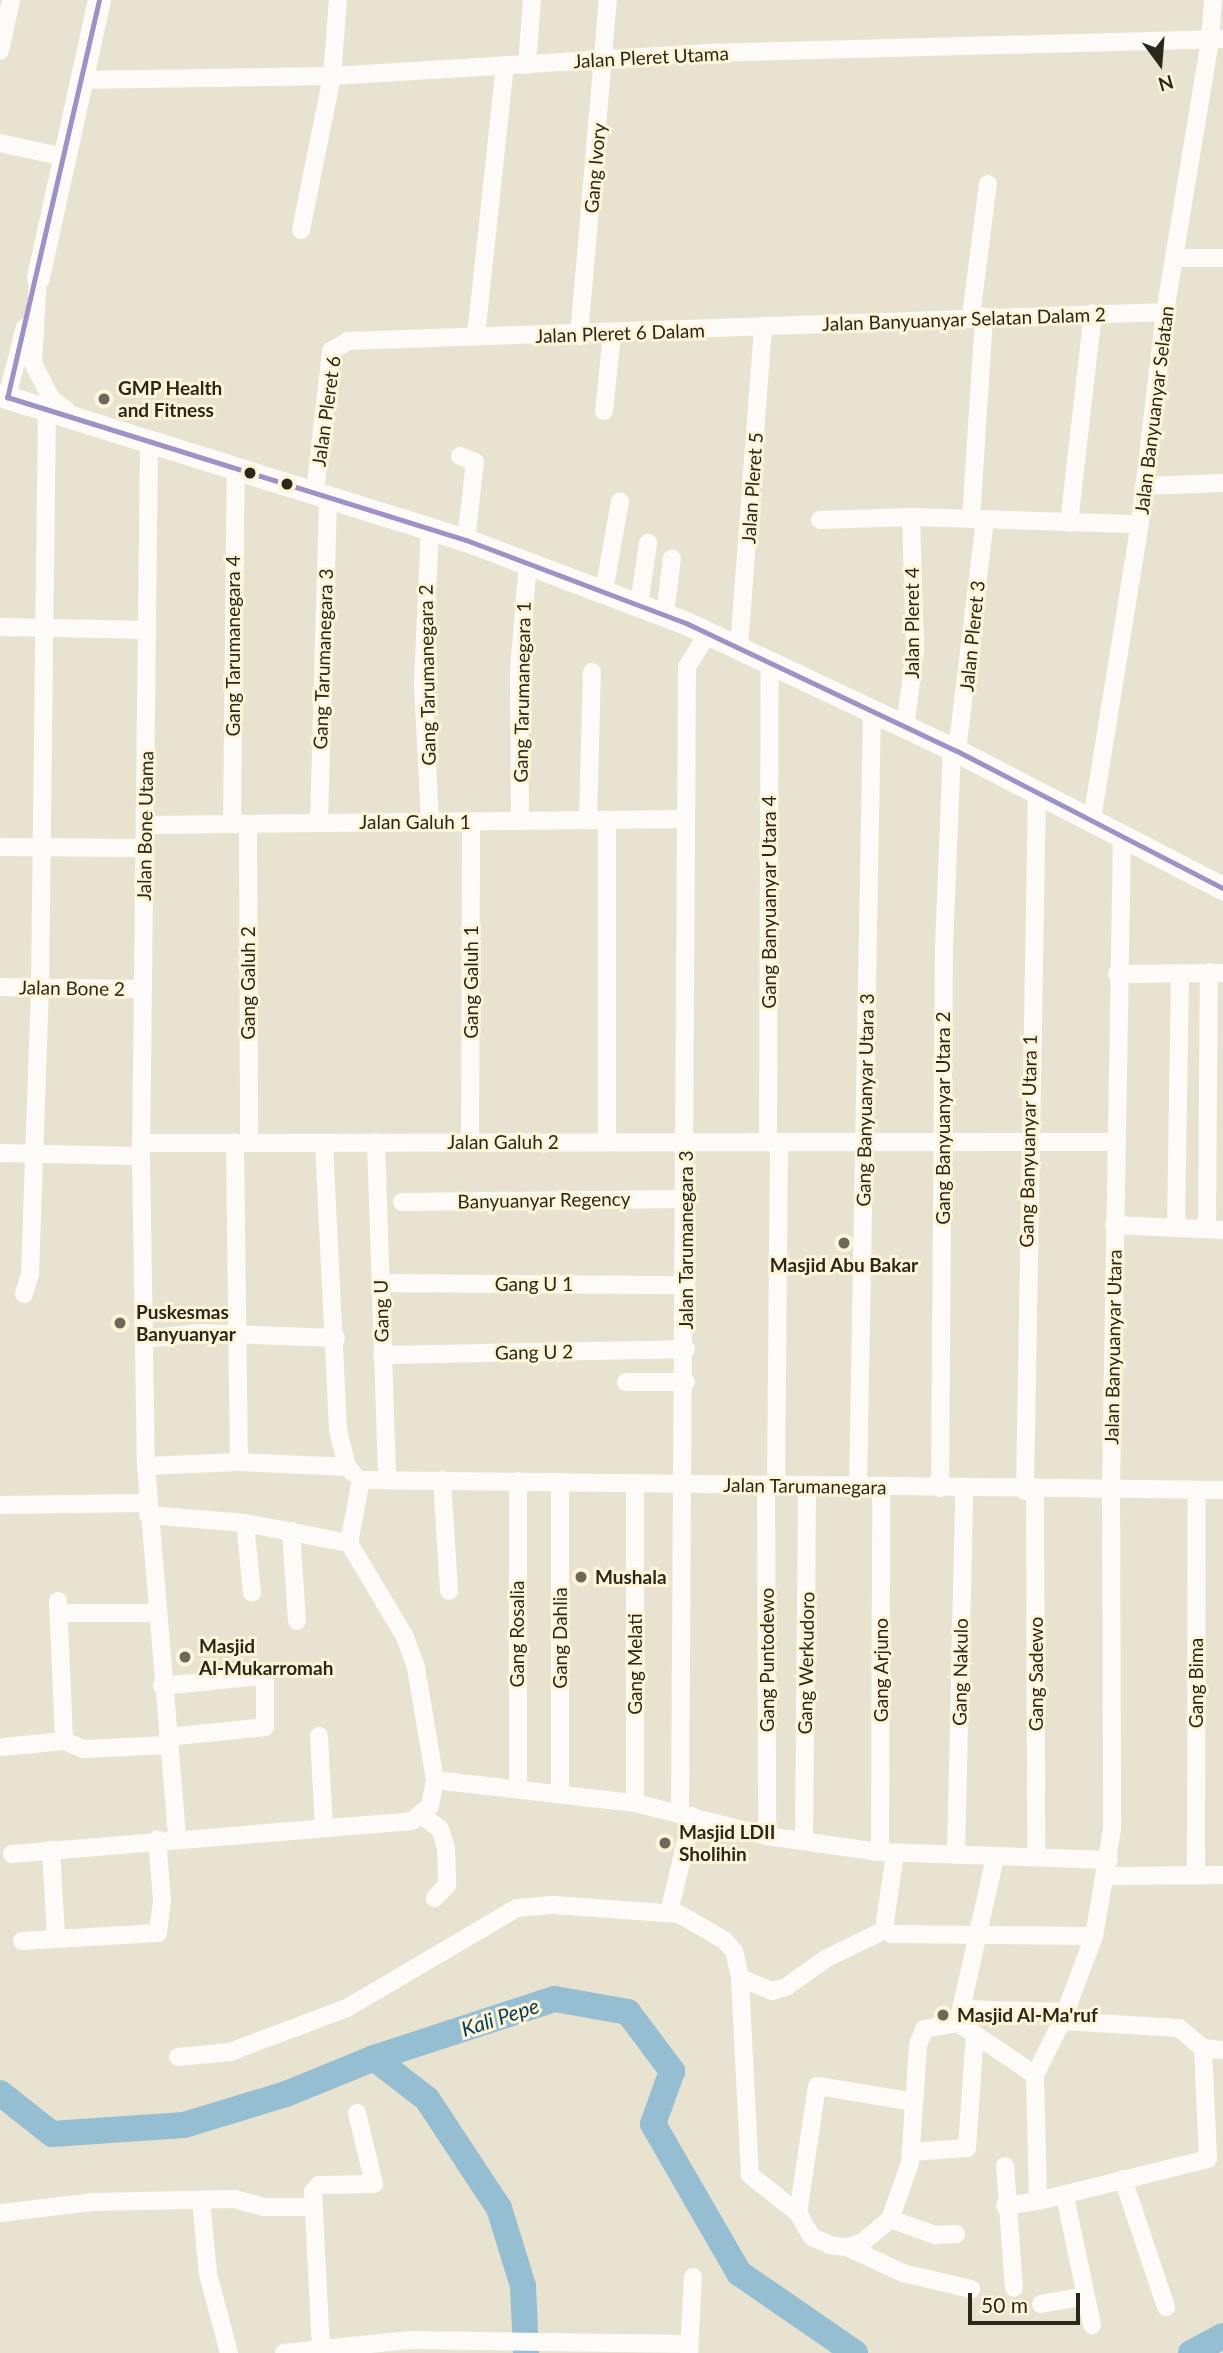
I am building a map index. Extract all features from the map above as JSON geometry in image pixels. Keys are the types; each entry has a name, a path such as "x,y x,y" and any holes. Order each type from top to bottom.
{"main road":[{"path":"38,276 79,80 99,0"},
{"path":"4,396 466,540 665,614 954,750 1223,888"}],"street":[{"path":"0,51 11,0"},
{"path":"301,230 332,76 338,0"},
{"path":"527,65 532,0"},
{"name":"Gang Ivory","path":"579,336 606,58 608,0"},
{"name":"Jalan Banyuanyar Selatan","path":"1092,819 1140,524 1165,312 1217,39 1213,0"},
{"name":"Jalan Pleret Utama","path":"79,80 332,76 606,58 1217,39"},
{"path":"476,336 505,66"},
{"path":"0,143 64,157"},
{"name":"Jalan Pleret 3","path":"954,750 978,520 978,316 988,184"},
{"path":"1174,258 1223,258"},
{"path":"4,396 38,276"},
{"path":"38,276 33,363 51,398 74,418"},
{"name":"Jalan Banyuanyar Selatan Dalam 2","path":"763,328 978,316 1165,312"},
{"path":"1069,523 1093,313"},
{"name":"Jalan Pleret 6 Dalam","path":"476,336 579,336 763,328"},
{"name":"Jalan Pleret 5","path":"739,647 763,328"},
{"path":"604,411 612,335"},
{"name":"Jalan Pleret 6","path":"322,494 331,351 336,345 348,341 476,336"},
{"path":"26,1286 35,1155 40,986 39,849 47,408"},
{"name":"Jalan Bone Utama","path":"149,441 141,1149 146,1466 162,1686 177,1838"},
{"path":"460,456 475,462 466,540"},
{"name":"Gang Tarumanegara 4","path":"236,468 240,824"},
{"path":"1144,486 1223,483"},
{"name":"Gang Tarumanegara 3","path":"319,823 322,494"},
{"path":"604,591 620,500"},
{"path":"820,520 911,517 1140,524"},
{"name":"Jalan Pleret 4","path":"905,728 915,650 911,517"},
{"name":"Gang Tarumanegara 2","path":"429,528 423,684 430,822"},
{"path":"639,604 648,543"},
{"path":"665,614 672,558"},
{"name":"Gang Tarumanegara 1","path":"520,821 519,670 528,563"},
{"path":"0,627 147,630"},
{"name":"Jalan Tarumanegara 3","path":"670,1912 686,1815 684,1483 687,667 698,628"},
{"name":"Gang Banyuanyar Utara 4","path":"770,662 773,1141 771,1485"},
{"path":"588,820 592,673"},
{"name":"Gang Banyuanyar Utara 3","path":"858,1487 872,712"},
{"name":"Gang Banyuanyar Utara 2","path":"940,1488 943,1142 954,750"},
{"name":"Gang Banyuanyar Utara 1","path":"1030,1491 1028,1144 1037,791"},
{"name":"Jalan Galuh 1","path":"145,825 686,819"},
{"path":"607,820 607,1142"},
{"name":"Gang Galuh 1","path":"470,1142 471,822"},
{"name":"Gang Galuh 2","path":"239,1462 236,1337 242,1143 240,824"},
{"name":"Jalan Banyuanyar Utara","path":"1035,2075 1064,2017 1094,1936 1108,1868 1116,974 1122,834"},
{"path":"0,847 145,848"},
{"path":"1114,1225 1215,1230 1216,972 1116,974"},
{"path":"1176,1227 1180,973"},
{"name":"Jalan Bone 2","path":"0,987 143,989"},
{"name":"Gang U","path":"376,1142 387,1479"},
{"name":"Jalan Galuh 2","path":"0,1153 35,1155 242,1143 1115,1142"},
{"path":"324,1143 336,1338 338,1430 347,1467 361,1480 349,1543 405,1637 416,1668 435,1780 430,1806 423,1816"},
{"name":"Banyuanyar Regency","path":"402,1202 686,1199"},
{"name":"Gang U 1","path":"381,1283 686,1285"},
{"path":"144,1339 200,1333 236,1337 336,1338"},
{"name":"Gang U 2","path":"382,1355 686,1349"},
{"path":"626,1382 686,1382"},
{"path":"146,1466 239,1462 347,1467"},
{"name":"Jalan Tarumanegara","path":"361,1480 518,1480 1030,1491 1223,1490"},
{"path":"442,1480 449,1591"},
{"name":"Gang Rosalia","path":"518,1480 519,1787"},
{"name":"Gang Dahlia","path":"560,1482 560,1794"},
{"name":"Gang Melati","path":"635,1483 635,1803"},
{"name":"Gang Puntodewo","path":"767,1836 771,1485"},
{"name":"Gang Werkudoro","path":"804,1840 807,1486"},
{"name":"Gang Arjuno","path":"881,1488 888,1853 885,1930"},
{"name":"Gang Nakulo","path":"956,1855 964,1489"},
{"name":"Gang Sadewo","path":"1030,1491 1036,1857"},
{"name":"Gang Bima","path":"1196,1875 1197,1491"},
{"path":"0,1505 148,1509 245,1523 349,1543"},
{"path":"245,1523 252,1593"},
{"path":"291,1531 297,1621"},
{"path":"64,1741 58,1607 157,1613"},
{"path":"3,1748 64,1741 84,1749 168,1741 265,1727 265,1684 261,1676 162,1686"},
{"path":"319,1736 324,1828"},
{"path":"435,1780 519,1787 635,1803 767,1836 888,1853 1036,1857 1108,1868 1223,1875"},
{"path":"12,1854 157,1839 324,1828 423,1816 440,1829 446,1849 447,1885 435,1898"},
{"path":"22,1941 159,1931 157,1839"},
{"path":"51,1850 56,1938"},
{"path":"960,2016 980,1937 995,1857"},
{"path":"178,2057 230,2052 347,2008 516,1908 554,1905 670,1912 694,1920 724,1940 734,1951 740,1990 750,2175 798,2213 812,2236 830,2245 847,2247 903,2273 971,2289"},
{"path":"740,1990 772,1991 786,1987 827,1958 885,1930 892,1934 980,1937 1094,1936"},
{"path":"960,2016 975,2035 1035,2075 1038,2200"},
{"path":"847,2247 863,2242 890,2219 904,2189 911,2152 919,2035 932,2025 960,2016 1064,2017 1179,2028 1202,2048 1223,2050"},
{"path":"911,2152 967,2148 975,2035"},
{"path":"1005,2206 1065,2196 1208,2159 1211,2154 1203,2106 1202,2048"},
{"path":"798,2213 817,2085 914,2102"},
{"path":"321,2349 313,2191 319,2185 374,2184 357,2113"},
{"path":"1005,2166 1005,2206 1014,2288"},
{"path":"1123,2179 1166,2307"},
{"path":"1065,2196 1092,2326"},
{"path":"0,2213 94,2202 234,2199 264,2207 313,2207"},
{"path":"201,2201 208,2274 229,2353"},
{"path":"890,2219 935,2235 956,2234"},
{"path":"284,2353 409,2340 689,2349 693,2277"},
{"path":"1041,2304 1086,2296"}],"waterway":[{"name":"Kali Pepe","path":"0,2093 52,2134 184,2125 286,2094 374,2058 555,1999 628,2012 672,2071 653,2124 739,2273 855,2353"},
{"path":"374,2058 427,2099 499,2208 523,2286 526,2353"},
{"name":"Kali Pepe","path":"1191,2353 1223,2336"}],"transit line":[{"name":"5","path":"99,0 7,397 466,540 688,624 957,751 1223,888"}],"place":[{"name":"GMP Health and Fitness","path":"104,399"},
{"name":"Masjid Abu Bakar","path":"844,1243"},
{"name":"Puskesmas Banyuanyar","path":"120,1323"},
{"name":"Mushala","path":"581,1577"},
{"name":"Masjid Al-Mukarromah","path":"185,1657"},
{"name":"Masjid LDII Sholihin","path":"665,1843"},
{"name":"Masjid Al-Ma'ruf","path":"943,2015"}]}
